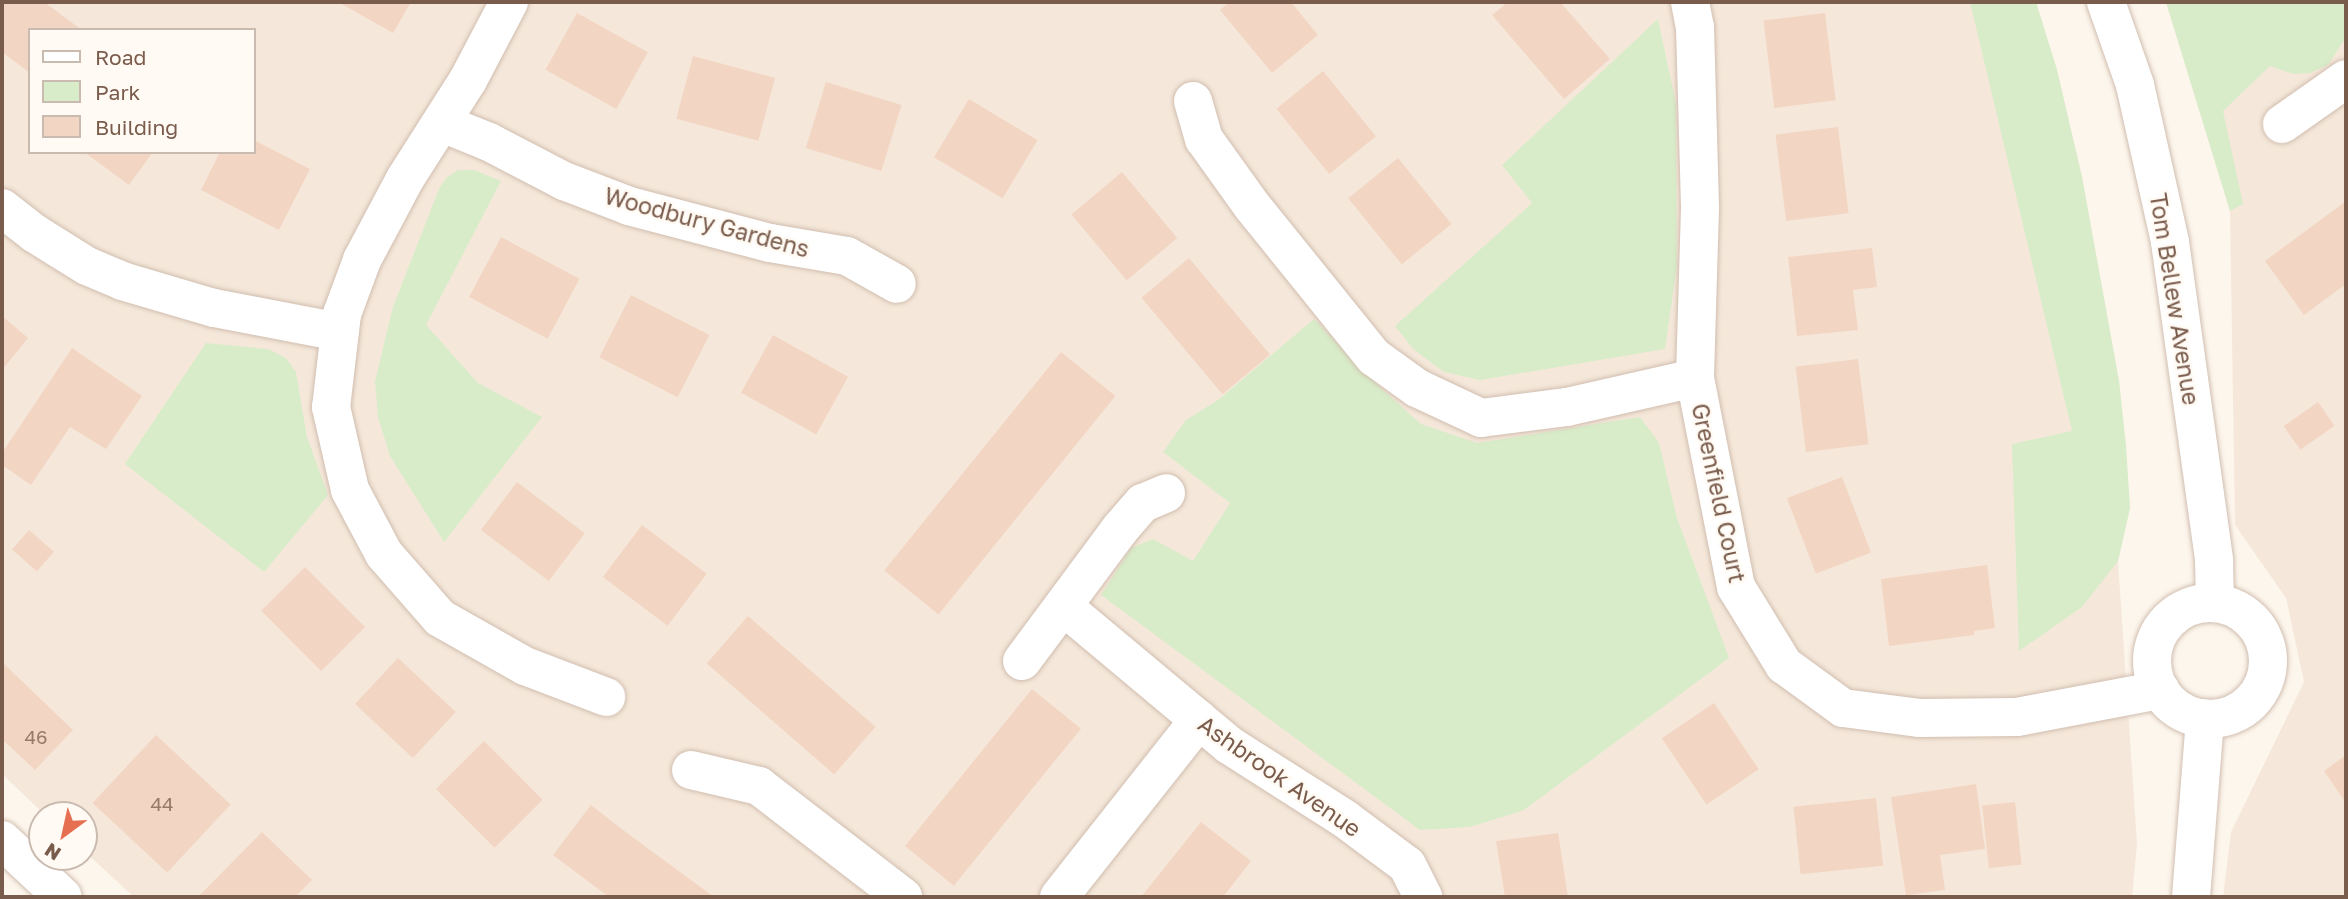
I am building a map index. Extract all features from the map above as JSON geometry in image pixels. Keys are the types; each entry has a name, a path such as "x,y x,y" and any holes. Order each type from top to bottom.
{"street":[{"path":"509,2 468,80 405,179 362,260 342,314 331,407 350,490 384,554 440,618 525,666 606,698"},
{"name":"Greenfield Court","path":"1690,2 1695,27 1700,208 1695,378 1736,587 1784,665 1843,708 1920,718 2017,716 2160,690"},
{"name":"Tom Bellew Avenue","path":"2106,2 2135,85 2170,242 2214,562 2215,602"},
{"path":"2282,124 2346,79"},
{"name":"Greenfield Court","path":"1193,101 1204,139 1252,206 1374,357 1417,388 1481,418 1567,407 1695,378"},
{"name":"Woodbury Gardens","path":"442,123 489,142 564,181 629,206 770,243 847,256 897,284"},
{"path":"2,208 34,233 86,266 122,281 214,308 340,332"},
{"path":"1022,661 1143,503 1166,493"},
{"path":"2215,602 2231,606 2252,621 2266,642 2269,659 2267,676 2258,695 2244,709 2226,717 2205,719 2187,715 2172,704 2160,690 2152,655 2161,630 2180,611 2215,602"},
{"name":"Ashbrook Avenue","path":"1064,607 1229,745 1345,819 1407,865 1423,897"},
{"path":"2191,897 2205,719"},
{"path":"1059,897 1199,720"},
{"path":"691,770 759,786 903,897"},
{"path":"2,840 63,897"}],"shaded area":[{"path":"2,2 2036,2 2057,70 2082,177 2119,381 2130,508 2118,561 2137,844 2132,897 134,897 98,864 98,801 30,801 2,774"},
{"path":"2166,2 2346,2 2346,897 2223,897 2231,832 2304,682 2286,598 2235,525 2230,211"}],"green space":[{"path":"1970,2 2036,2 2057,70 2082,177 2119,381 2126,445 2130,508 2118,561 2082,607 2019,651 2012,444 2072,431"},
{"path":"2166,2 2346,2 2346,37 2328,65 2310,73 2293,74 2270,66 2223,111 2243,204 2230,211"},
{"path":"1658,19 1676,104 1677,265 1665,349 1480,380 1444,372 1413,349 1395,326 1532,203 1502,165"},
{"path":"458,170 474,170 501,181 426,325 478,383 542,417 444,542 390,456 378,417 375,381 393,307 439,189 446,178"},
{"path":"1314,319 1383,390 1421,424 1477,443 1640,417 1659,443 1677,518 1729,658 1524,810 1470,827 1420,830 1101,595 1131,548 1153,539 1193,561 1230,503 1163,452 1186,420 1218,400"},
{"path":"206,343 268,349 286,358 296,372 307,437 328,495 264,572 125,464"}],"building":[{"path":"2,2 44,2 79,28 28,28 28,72 2,52"},
{"path":"338,2 411,2 393,33"},
{"path":"1229,2 1291,2 1318,35 1272,73 1220,10"},
{"path":"1508,2 1560,2 1610,59 1564,99 1492,15"},
{"path":"577,13 648,52 616,109 545,70"},
{"path":"1825,13 1836,100 1774,108 1763,21"},
{"path":"693,56 775,78 758,141 676,119"},
{"path":"1323,71 1376,136 1329,174 1276,109"},
{"path":"826,82 902,105 881,171 806,148"},
{"path":"969,99 1038,140 1003,198 934,157"},
{"path":"1838,127 1849,213 1786,221 1775,135"},
{"path":"256,141 310,169 279,230 201,190 219,154 256,154"},
{"path":"87,154 152,154 129,185"},
{"path":"1398,158 1451,224 1402,264 1348,198"},
{"path":"1122,172 1177,238 1127,280 1071,214"},
{"path":"2346,201 2346,284 2304,315 2265,261"},
{"path":"501,237 580,279 548,339 469,297"},
{"path":"1872,248 1877,287 1853,290 1858,330 1797,336 1788,257"},
{"path":"1189,258 1270,355 1222,394 1142,298"},
{"path":"631,295 709,335 678,397 599,357"},
{"path":"2,316 28,338 2,370"},
{"path":"773,335 848,377 816,434 741,393"},
{"path":"72,348 142,396 106,449 70,427 31,485 2,465 2,453"},
{"path":"1061,352 1115,396 939,614 884,570"},
{"path":"1858,359 1868,444 1806,452 1795,367"},
{"path":"2318,402 2335,426 2300,450 2284,426"},
{"path":"1842,477 1871,553 1816,574 1787,498"},
{"path":"517,482 585,533 549,581 481,530"},
{"path":"642,525 707,574 668,626 603,577"},
{"path":"29,530 54,552 37,571 12,550"},
{"path":"1987,565 1995,628 1974,631 1974,635 1889,646 1881,579"},
{"path":"305,567 365,627 321,671 261,611"},
{"path":"748,616 876,727 834,774 707,664"},
{"path":"398,658 456,712 413,758 355,704"},
{"path":"2,662 73,730 35,770 2,739"},
{"path":"1032,689 1081,729 954,886 905,846"},
{"path":"1714,703 1759,769 1707,805 1662,738"},
{"path":"156,735 231,805 167,873 98,808 98,801 94,801"},
{"path":"484,741 543,800 495,848 436,789"},
{"path":"2346,755 2346,803 2324,771"},
{"path":"1976,784 1985,849 1940,855 1945,890 1906,895 1891,797"},
{"path":"1876,798 1883,866 1801,874 1793,807"},
{"path":"2015,802 2022,865 1989,868 1982,805"},
{"path":"591,805 714,897 609,897 553,855"},
{"path":"1201,822 1251,861 1223,897 1141,897"},
{"path":"262,832 312,880 295,897 198,897"},
{"path":"1558,833 1568,897 1505,897 1496,841"}]}
